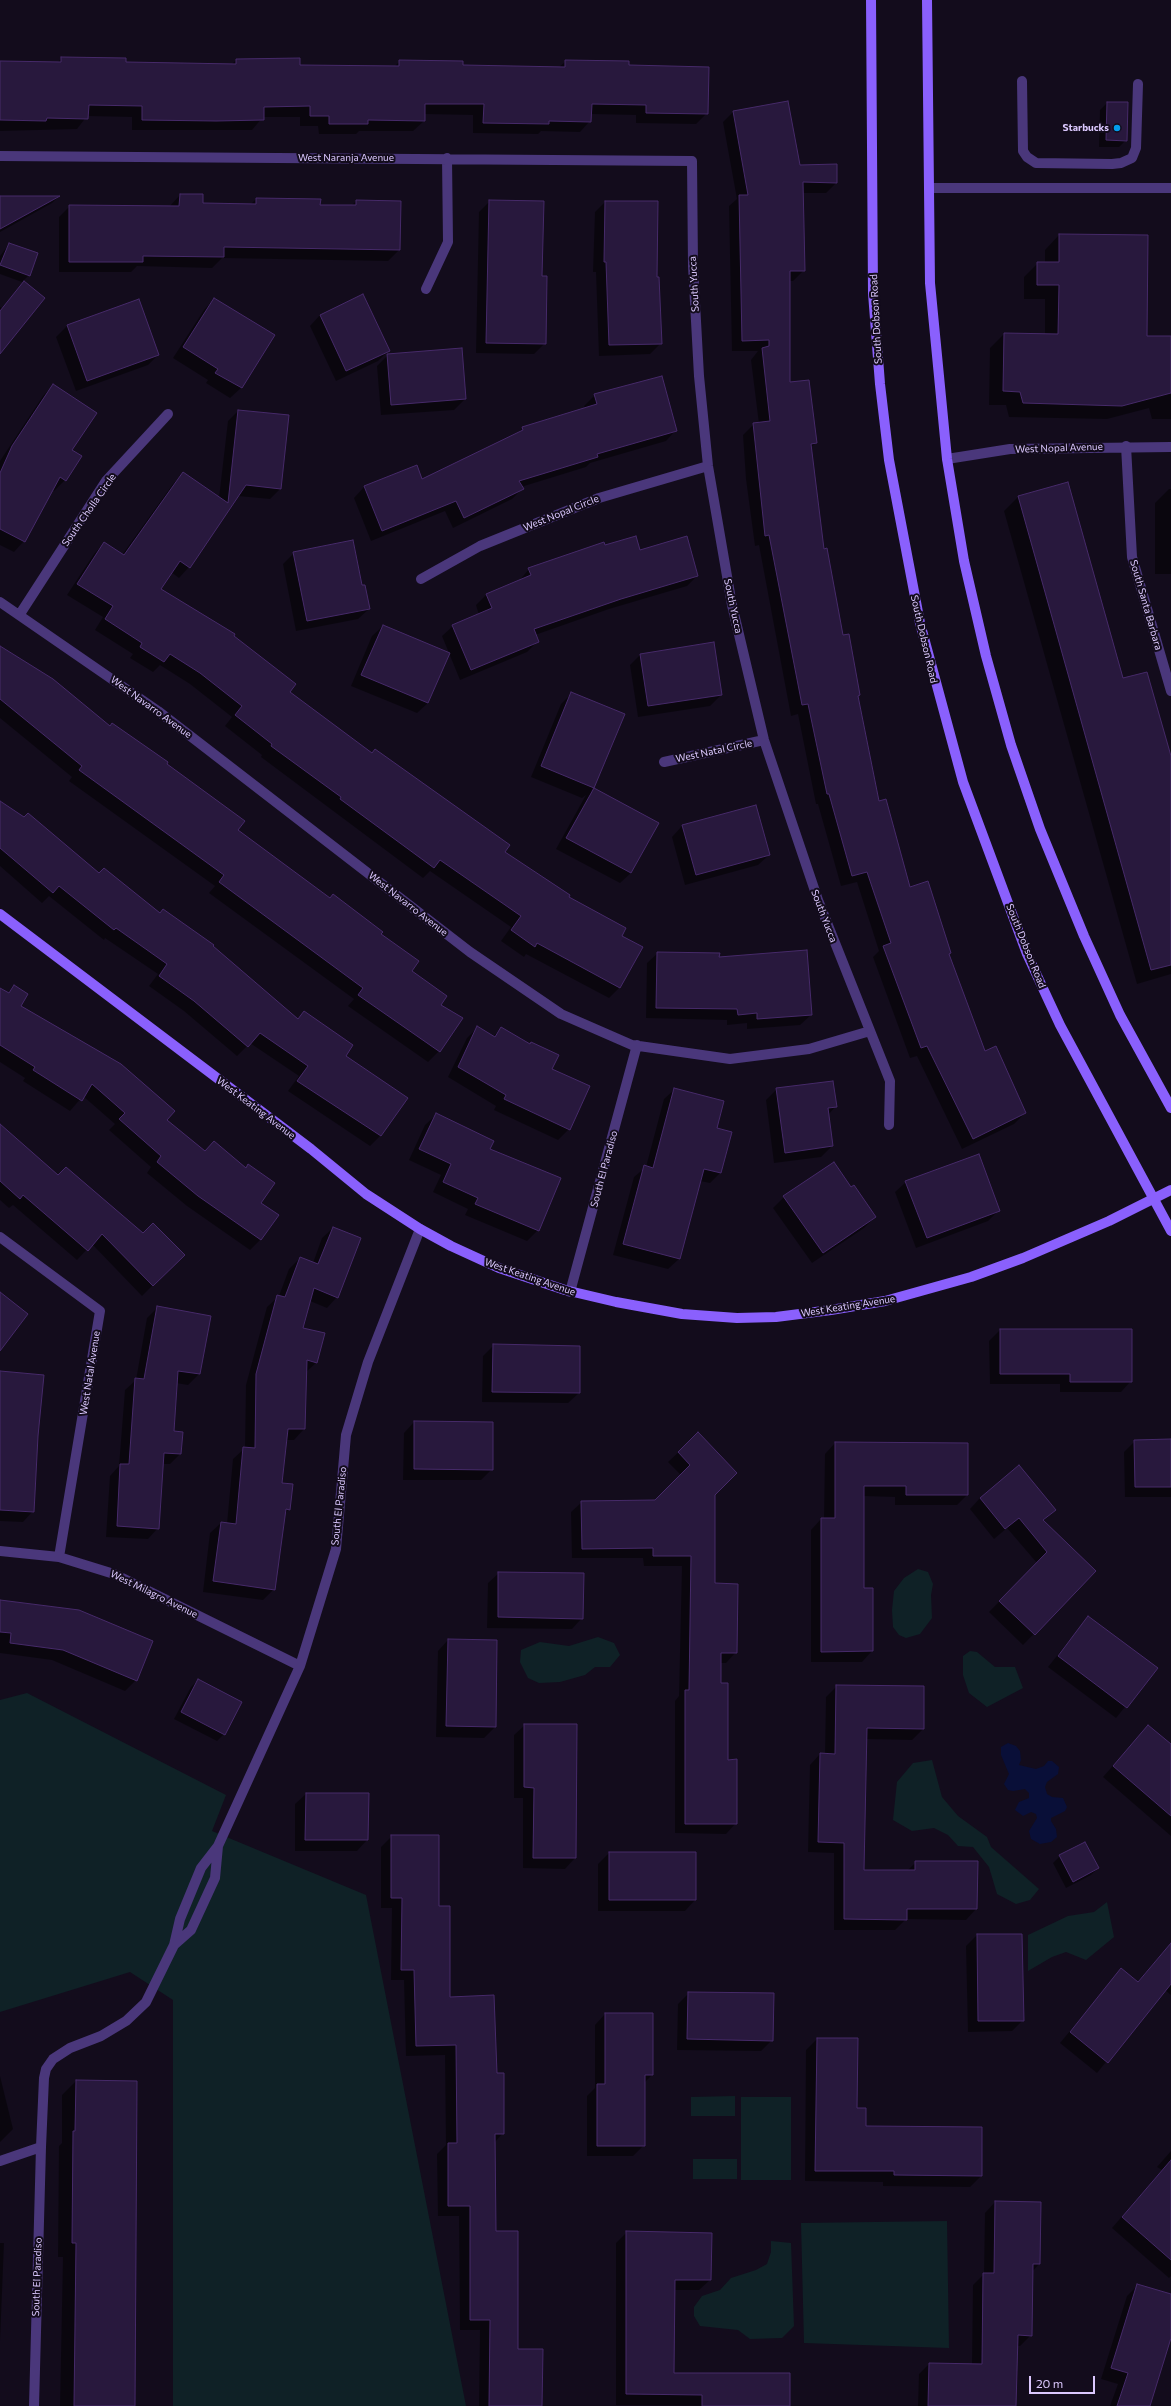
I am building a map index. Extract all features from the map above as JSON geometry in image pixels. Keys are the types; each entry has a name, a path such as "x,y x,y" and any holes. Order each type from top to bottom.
{"main road":[{"name":"South Dobson Road","path":"871,0 873,285 880,376 890,460 920,623 963,782 1028,954 1060,1025 1171,1231"},
{"path":"927,0 930,283 947,458 964,561 986,656 1012,745 1040,829 1084,936 1120,1015 1171,1108"},
{"name":"West Keating Avenue","path":"0,914 311,1149 366,1194 420,1229 499,1268 570,1292 682,1314 776,1317 831,1310 892,1299 971,1277 1023,1258 1153,1200 1171,1190"}],"street":[{"path":"1022,81 1023,151 1027,157 1036,163 1112,164 1121,163 1132,158 1136,148 1138,84"},
{"name":"West Naranja Avenue","path":"0,156 447,158 692,161"},
{"path":"426,289 448,242 447,158"},
{"name":"South Yucca","path":"692,161 694,274 699,376 708,466 732,605 764,740 818,900 890,1081 889,1125"},
{"path":"930,188 1171,188"},
{"name":"South Cholla Circle","path":"20,614 106,481 168,414"},
{"name":"South Santa Barbara","path":"1126,446 1132,557 1171,691"},
{"name":"West Nopal Avenue","path":"947,458 1010,449 1171,446"},
{"name":"West Nopal Circle","path":"421,579 480,546 599,498 708,466"},
{"name":"West Navarro Avenue","path":"0,602 20,614 158,711 470,952 561,1014 637,1046 730,1059 808,1049 870,1031"},
{"name":"West Natal Circle","path":"664,762 764,740"},
{"name":"South El Paradiso","path":"570,1292 637,1046"},
{"name":"South El Paradiso","path":"34,2406 41,2147 44,2078 46,2069 53,2059 70,2048 101,2036 126,2021 146,2002 174,1946 180,1919 198,1874 218,1846 300,1666 336,1549 346,1434 368,1362 420,1229"},
{"name":"West Natal Avenue","path":"0,1237 100,1311 59,1557"},
{"name":"West Milagro Avenue","path":"0,1551 59,1557 114,1574 300,1666"},
{"name":"South El Paradiso","path":"174,1946 191,1930 215,1878 218,1846"},
{"path":"0,2161 41,2147"}],"shaded area":[{"path":"918,1569 928,1572 933,1584 931,1595 932,1618 920,1634 906,1638 899,1635 893,1627 892,1610 894,1591 904,1578"},
{"path":"598,1637 614,1643 620,1655 610,1667 595,1667 585,1675 560,1682 539,1683 528,1678 520,1662 521,1650 540,1642 569,1646"},
{"path":"970,1651 977,1652 995,1667 1015,1667 1023,1688 987,1707 969,1693 963,1675 963,1656"},
{"path":"27,1693 226,1795 212,1831 366,1895 466,2406 173,2406 173,2000 130,1972 0,2012 0,1700"},
{"path":"1008,1743 1016,1746 1020,1751 1021,1760 1019,1765 1036,1769 1044,1766 1048,1761 1052,1761 1059,1767 1058,1774 1047,1782 1045,1787 1047,1794 1052,1797 1063,1798 1067,1807 1065,1811 1051,1818 1051,1821 1056,1829 1057,1837 1051,1842 1040,1844 1031,1839 1029,1831 1037,1818 1036,1814 1031,1812 1023,1816 1015,1810 1019,1802 1029,1798 1029,1793 1025,1789 1013,1791 1008,1790 1004,1784 1009,1774 1001,1755 1001,1747"},
{"path":"932,1760 942,1797 958,1816 987,1837 991,1847 1039,1889 1030,1900 1016,1904 997,1894 989,1867 973,1847 958,1846 948,1835 934,1828 912,1831 893,1820 897,1782 913,1763"},
{"path":"1107,1902 1114,1937 1086,1960 1066,1952 1052,1957 1028,1971 1028,1935 1068,1916 1094,1912"},
{"path":"735,2096 735,2116 691,2116 691,2097"},
{"path":"741,2097 791,2097 791,2180 741,2180"},
{"path":"693,2159 737,2159 737,2179 693,2179"},
{"path":"947,2221 949,2348 804,2343 801,2223"},
{"path":"771,2241 791,2243 794,2326 782,2338 750,2339 738,2330 700,2326 694,2316 694,2307 702,2296 720,2290 731,2278 756,2270 767,2264 771,2252"}],"building":[{"path":"61,57 126,58 126,62 236,64 236,59 300,58 300,65 399,66 399,60 463,61 463,65 565,67 565,60 629,61 629,65 709,67 708,114 646,113 646,105 592,104 591,122 549,121 549,124 483,123 484,104 425,104 425,121 368,120 368,124 329,124 329,116 310,116 310,106 264,107 264,120 216,121 142,120 142,106 89,105 88,119 47,118 46,121 0,120 0,61 61,62"},
{"path":"788,101 800,165 837,164 837,183 803,182 805,271 790,271 790,382 809,380 817,443 811,444 824,549 827,548 843,635 849,634 860,695 858,696 879,801 886,799 910,887 928,881 951,953 949,954 985,1051 996,1046 1026,1113 973,1139 927,1046 921,1048 883,946 891,943 867,872 852,876 829,794 827,794 808,704 802,705 769,535 765,536 753,423 770,421 762,348 769,346 769,340 742,341 739,195 748,195 733,111"},
{"name":"Starbucks","path":"1107,102 1128,102 1127,141 1106,140"},
{"path":"180,194 203,194 203,203 256,204 256,198 321,199 320,205 356,205 356,200 401,201 400,250 224,247 224,257 143,256 143,262 69,262 69,205 179,206"},
{"path":"0,196 60,196 0,229"},
{"path":"489,200 544,201 542,276 547,276 546,344 486,343"},
{"path":"605,201 658,201 657,277 659,277 662,344 609,345 606,262 604,262"},
{"path":"1059,234 1148,235 1147,336 1171,336 1171,393 1122,406 1023,403 1020,392 1003,391 1004,333 1058,334 1059,285 1037,285 1037,262 1059,262"},
{"path":"9,243 38,253 30,276 0,265"},
{"path":"24,281 45,298 0,354 0,311"},
{"path":"363,294 390,351 346,371 320,315"},
{"path":"214,298 275,335 242,388 215,373 218,369 183,347"},
{"path":"139,299 159,355 87,381 67,325"},
{"path":"462,348 466,399 391,405 387,354"},
{"path":"662,376 677,431 597,454 598,457 519,481 524,489 464,518 456,501 382,531 364,486 417,465 422,479 523,430 522,427 597,404 594,394"},
{"path":"53,384 97,413 72,450 82,456 66,481 60,477 25,542 0,529 0,473 12,446"},
{"path":"238,410 289,415 281,489 246,485 190,568 180,561 161,589 235,634 234,636 296,684 290,692 372,753 375,749 510,845 505,852 570,895 569,897 626,928 622,936 643,947 620,988 537,943 535,947 511,930 521,916 440,860 434,868 340,799 341,797 271,746 272,744 235,715 242,706 200,673 170,654 164,662 140,647 142,643 105,619 113,606 77,584 104,542 124,555 183,472 228,503"},
{"path":"1068,482 1123,678 1147,672 1171,756 1171,965 1151,970 1018,496"},
{"path":"636,536 640,550 687,536 698,576 621,599 534,629 539,642 471,670 452,625 492,608 486,594 531,575 528,568 604,542 605,545"},
{"path":"353,540 362,585 365,585 370,609 307,621 293,552"},
{"path":"383,625 450,653 428,703 361,675"},
{"path":"714,642 722,695 648,706 640,654"},
{"path":"0,646 53,679 110,726 112,723 168,762 167,764 245,821 238,830 330,898 333,894 383,932 381,934 419,961 412,971 447,996 441,1005 463,1018 440,1052 358,995 363,988 219,882 224,875 79,770 82,766 0,699"},
{"path":"571,692 625,714 594,788 541,766"},
{"path":"594,788 659,823 631,873 566,838"},
{"path":"0,801 24,817 28,813 99,873 104,868 160,913 163,909 214,945 213,946 298,1019 304,1011 353,1045 346,1056 408,1098 381,1136 297,1081 308,1066 260,1033 248,1047 194,1001 159,976 167,964 116,928 114,930 59,886 53,893 0,848"},
{"path":"756,805 770,855 696,875 682,825"},
{"path":"807,950 812,1015 757,1019 757,1013 738,1015 737,1009 656,1008 657,952 720,953 719,957"},
{"path":"14,985 28,994 21,1006 121,1064 175,1111 167,1120 205,1151 214,1141 246,1168 248,1164 275,1183 261,1203 279,1215 261,1240 198,1196 157,1162 161,1156 119,1119 125,1113 92,1084 82,1101 33,1070 35,1067 0,1045 0,988 9,993"},
{"path":"477,1026 495,1037 501,1027 530,1044 531,1042 559,1055 552,1069 590,1086 570,1130 504,1099 506,1095 458,1067"},
{"path":"833,1081 837,1107 828,1108 833,1146 785,1153 776,1088"},
{"path":"674,1088 724,1101 717,1128 732,1132 721,1173 704,1169 680,1259 623,1244 644,1165 653,1168"},
{"path":"436,1113 494,1141 490,1149 561,1178 539,1231 475,1204 478,1198 443,1182 451,1164 419,1149"},
{"path":"0,1124 58,1175 66,1167 143,1233 153,1223 185,1255 153,1286 102,1234 88,1251 23,1195 20,1199 0,1181"},
{"path":"979,1154 1000,1211 927,1238 905,1181"},
{"path":"834,1162 851,1187 854,1185 876,1217 823,1253 783,1196"},
{"path":"333,1227 361,1238 338,1298 314,1288 303,1328 325,1333 317,1363 307,1360 305,1429 288,1429 282,1483 293,1484 290,1510 286,1509 275,1590 213,1581 221,1522 236,1524 243,1447 255,1448 256,1374 277,1295 285,1297 300,1257 318,1264"},
{"path":"0,1292 28,1314 0,1351"},
{"path":"157,1306 211,1316 200,1374 178,1371 174,1431 183,1432 181,1454 164,1453 159,1529 117,1526 120,1464 129,1464 135,1378 144,1379"},
{"path":"1000,1329 1132,1329 1132,1382 1070,1382 1070,1374 1000,1374"},
{"path":"493,1344 580,1346 580,1393 492,1392"},
{"path":"0,1371 44,1375 38,1436 34,1512 0,1510"},
{"path":"414,1421 493,1422 493,1470 414,1469"},
{"path":"698,1432 737,1473 715,1495 715,1583 738,1584 737,1653 721,1653 721,1683 728,1683 728,1760 737,1759 737,1824 685,1824 685,1690 689,1690 691,1556 653,1556 653,1548 582,1549 581,1501 655,1500 690,1465 678,1452"},
{"path":"1171,1439 1171,1487 1135,1487 1134,1440"},
{"path":"835,1442 968,1443 968,1495 906,1495 906,1486 864,1486 864,1588 873,1588 873,1651 821,1652 821,1518 835,1518"},
{"path":"1019,1465 1056,1510 1043,1520 1096,1571 1035,1635 999,1601 1047,1552 1019,1518 1005,1529 980,1498"},
{"path":"498,1572 584,1573 583,1619 498,1617"},
{"path":"0,1600 79,1610 153,1641 137,1681 63,1650 10,1643 11,1633 0,1632"},
{"path":"1088,1616 1158,1668 1127,1708 1058,1656"},
{"path":"448,1639 497,1640 496,1727 446,1726"},
{"path":"198,1679 242,1702 225,1735 181,1712"},
{"path":"836,1685 924,1686 924,1729 867,1728 864,1870 915,1870 915,1861 978,1861 977,1909 907,1909 907,1920 844,1919 844,1843 818,1842 820,1753 835,1754"},
{"path":"524,1724 577,1724 576,1858 533,1858 534,1788 524,1787"},
{"path":"1148,1725 1171,1744 1171,1816 1113,1766"},
{"path":"306,1793 369,1793 368,1840 305,1840"},
{"path":"391,1835 439,1835 439,1906 450,1906 450,1997 494,1995 497,2073 504,2073 504,2134 495,2134 496,2231 518,2231 518,2349 543,2349 542,2406 489,2406 490,2320 470,2320 470,2206 448,2206 448,2143 457,2143 456,2045 416,2046 414,1970 401,1970 402,1898 391,1898"},
{"path":"1085,1842 1099,1868 1073,1882 1059,1855"},
{"path":"609,1852 696,1852 696,1900 609,1900"},
{"path":"977,1934 1022,1934 1024,2021 978,2021"},
{"path":"1171,1943 1171,1984 1108,2063 1070,2032 1121,1968 1138,1982"},
{"path":"688,1992 774,1993 773,2041 687,2039"},
{"path":"605,2013 653,2013 653,2075 645,2075 645,2146 597,2146 597,2084 605,2084"},
{"path":"817,2038 858,2038 857,2108 866,2108 866,2126 982,2127 982,2176 894,2175 894,2171 815,2171"},
{"path":"76,2080 137,2081 135,2406 74,2406 76,2243 72,2243 73,2131 75,2131"},
{"path":"1171,2160 1171,2260 1122,2217"},
{"path":"995,2201 1041,2202 1040,2264 1033,2264 1032,2336 1018,2335 1016,2406 928,2406 929,2363 982,2364 983,2273 994,2273"},
{"path":"626,2231 712,2233 711,2280 675,2280 674,2373 790,2373 790,2406 702,2406 702,2395 626,2394"},
{"path":"1137,2284 1171,2294 1171,2338 1150,2406 1117,2406 1128,2373 1111,2368"}],"place":[{"name":"Starbucks","path":"1117,128"}]}
